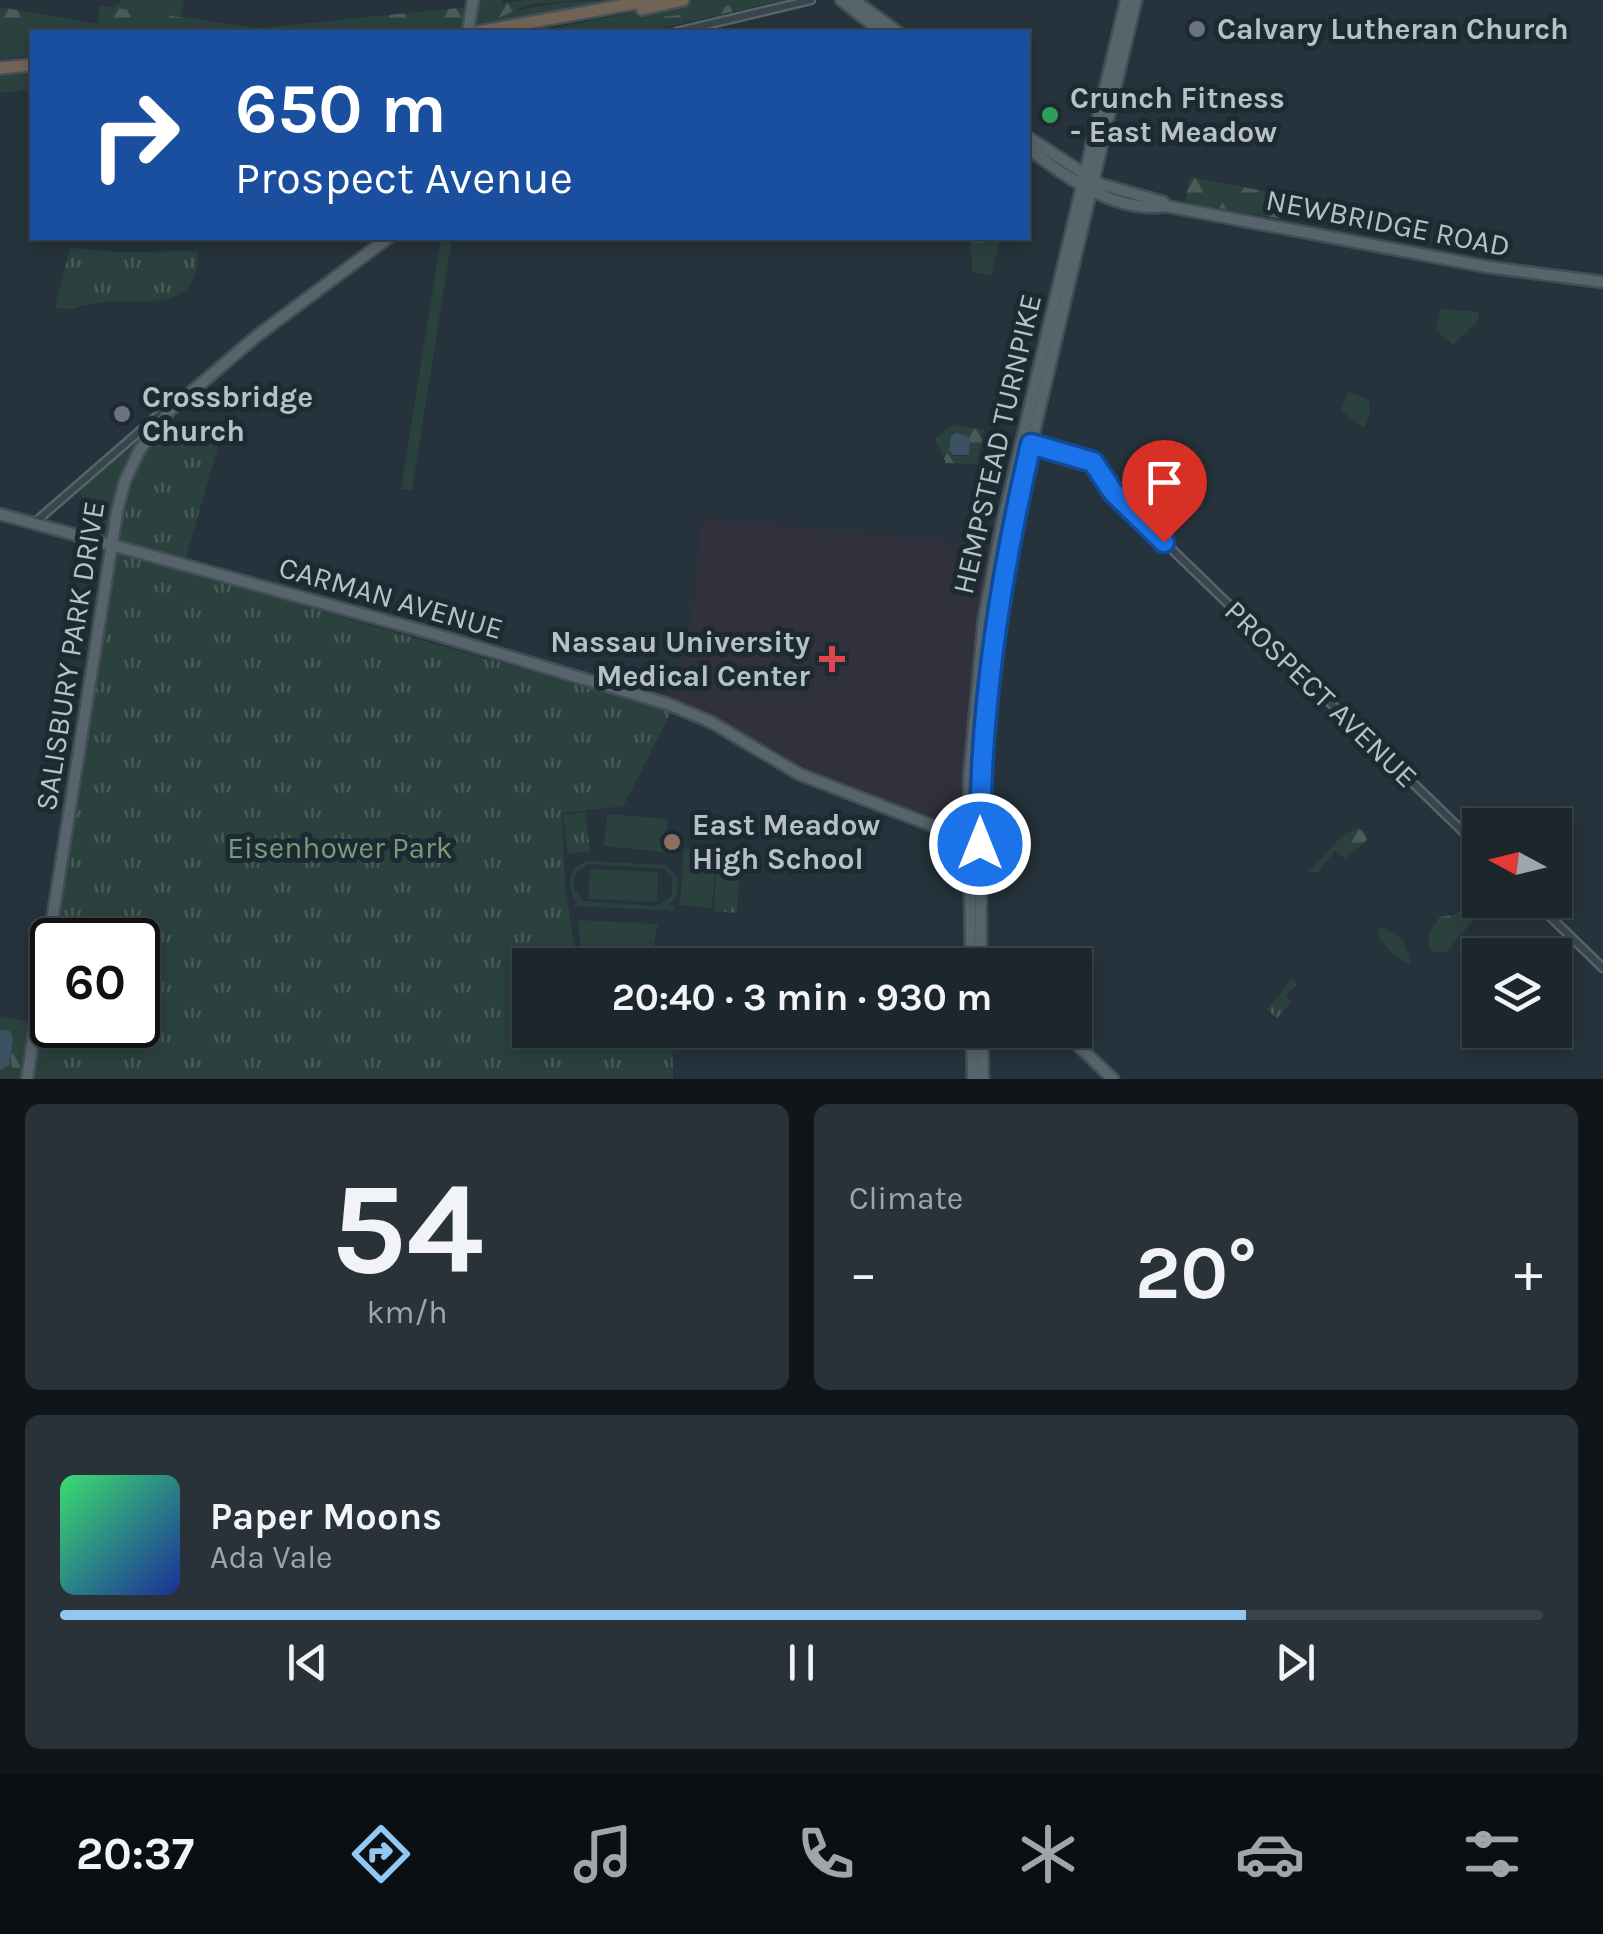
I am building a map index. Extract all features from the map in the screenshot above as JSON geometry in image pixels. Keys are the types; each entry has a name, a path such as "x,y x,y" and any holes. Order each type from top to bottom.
{"highway":[{"path":"472,29 652,0"},
{"path":"530,30 683,0"},
{"path":"0,65 30,62"}],"main road":[{"path":"472,29 473,0"},
{"path":"840,0 879,30"},
{"path":"854,0 895,30"},
{"name":"HEMPSTEAD TURNPIKE","path":"970,948 973,722 984,618 1126,0"},
{"name":"HEMPSTEAD TURNPIKE","path":"1087,182 1135,0"},
{"path":"1030,139 1087,182"},
{"path":"1030,149 1087,182"},
{"name":"NEWBRIDGE ROAD","path":"1087,182 1166,206 1488,267 1603,282"},
{"name":"SALISBURY PARK DRIVE","path":"27,1079 112,545 140,438 258,335 385,240"},
{"name":"CARMAN AVENUE","path":"0,514 427,632 676,707 711,722 799,774 974,842"},
{"name":"HEMPSTEAD TURNPIKE","path":"974,842 981,948"},
{"path":"970,942 977,948"},
{"path":"972,1048 972,1079"},
{"path":"982,1048 983,1079"},
{"path":"1081,1048 1113,1079"}],"street":[{"path":"684,30 812,0"},
{"path":"33,524 140,438"},
{"name":"PROSPECT AVENUE","path":"1026,443 1093,462 1121,500 1462,831"},
{"path":"1551,918 1603,968"}],"shaded area":[{"path":"957,432 970,438 969,455 953,455 949,450 951,436"},
{"name":"Nassau University Medical Center","path":"702,518 995,546 967,836 805,772 666,702 692,616"},
{"path":"0,1030 10,1031 13,1039 9,1065 0,1070"}],"green space":[{"path":"122,0 184,0 181,18 113,8"},
{"path":"478,0 498,0 498,18 549,4 639,0 478,30 473,30"},
{"path":"498,0 503,4 578,0 531,4 498,18"},
{"path":"697,0 740,0 679,15 622,20 604,30 544,30"},
{"path":"740,0 784,0 654,30 604,30 622,20 733,5"},
{"path":"100,6 259,28 468,7 463,29 395,23 344,30 30,30 30,39 8,37 0,44 0,7 97,24"},
{"path":"395,23 463,29 463,30 344,30"},
{"path":"8,37 30,39 30,56 0,59 0,44"},
{"path":"30,74 30,89 0,93 0,76"},
{"path":"1190,177 1285,195 1280,219 1185,202"},
{"path":"441,240 452,240 412,490 401,489"},
{"path":"971,240 999,242 991,276 972,272"},
{"path":"70,248 197,251 196,271 189,285 166,299 55,308"},
{"path":"1441,309 1479,312 1478,321 1453,345 1436,330"},
{"path":"1471,317 1474,323 1454,340 1438,329 1440,322 1454,326"},
{"path":"1348,392 1369,400 1370,415 1364,428 1341,411"},
{"path":"163,422 220,440 185,560 118,541 137,467"},
{"path":"953,425 984,430 977,464 946,463 935,439","holes":["956,431 970,438 969,456 953,456 949,450 950,436"]},
{"path":"140,439 121,479 105,538 81,532 87,512 79,489"},
{"name":"Eisenhower Park","path":"116,552 671,712 623,806 562,813 565,886 574,948 512,948 512,1048 672,1048 673,1079 32,1079 37,1048 160,1048 160,918 58,918"},
{"path":"585,812 590,851 568,854 563,815"},
{"path":"607,814 668,819 665,852 604,846"},
{"path":"1358,828 1366,833 1367,840 1345,859 1335,850 1318,872 1308,873 1344,834"},
{"path":"684,847 716,863 712,908 680,905"},
{"path":"586,861 666,865 678,879 677,894 669,905 674,906 674,911 574,906 577,902 570,879","holes":["591,864 664,869 672,878 672,896 656,906 584,901 574,885 579,870"]},
{"path":"590,869 658,872 657,902 588,899"},
{"path":"716,873 739,874 737,913 714,911"},
{"path":"1462,910 1462,918 1475,918 1445,953 1431,951 1430,933 1440,917"},
{"path":"577,920 658,924 653,948 581,948"},
{"path":"1379,929 1403,940 1411,964 1384,944 1378,935"},
{"path":"1292,979 1297,984 1286,996 1291,1002 1277,1018 1267,1010"},
{"path":"0,1016 30,1022 23,1079 0,1079"},
{"path":"0,1017 27,1024 18,1079 13,1079 10,1051 14,1034 0,1026"}],"place":[{"name":"Calvary Lutheran Church","path":"1197,29"},
{"name":"Crunch Fitness - East Meadow","path":"1050,115"},
{"name":"Crossbridge Church","path":"122,414"},
{"name":"Nassau University Medical Center","path":"832,659"},
{"name":"East Meadow High School","path":"672,842"}],"route":[{"path":"980,844 982,745 994,620 1031,444 1093,462 1113,492 1164,542"}]}
